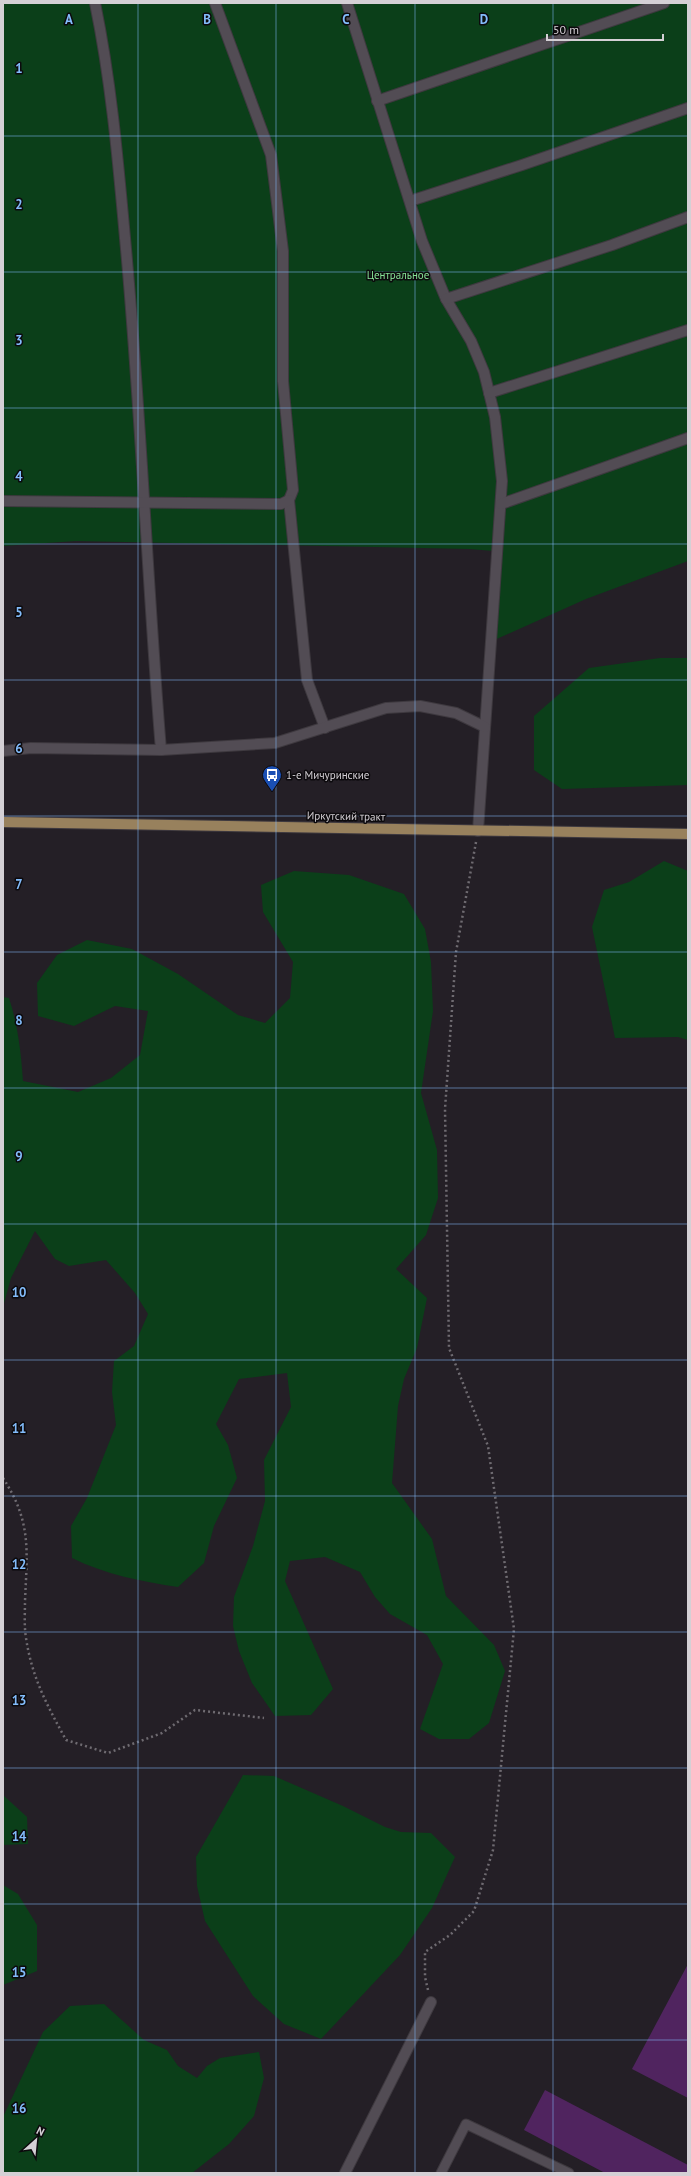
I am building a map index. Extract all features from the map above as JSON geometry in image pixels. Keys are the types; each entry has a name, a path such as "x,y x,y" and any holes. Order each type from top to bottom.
{"main road":[{"name":"Иркутский тракт","path":"3,822 688,834"}],"street":[{"path":"95,3 102,39 117,148 131,302 152,640 161,750"},
{"path":"215,3 271,155 283,251 283,380 293,490 289,500 307,680 325,728"},
{"path":"347,3 422,241 446,299 471,341 484,372 495,416 502,481 478,831"},
{"path":"377,100 664,3"},
{"path":"410,200 522,166 688,108"},
{"path":"446,299 612,245 688,218"},
{"path":"489,393 688,330"},
{"path":"501,504 688,438"},
{"path":"3,501 281,504 289,500"},
{"path":"3,751 31,748 161,750 275,743 386,708 420,706 456,713 485,727"},
{"path":"345,2173 431,2002"}],"lane":[{"path":"441,2173 466,2124 569,2173"}],"path":[{"path":"431,2002 425,1977 425,1952 450,1935 474,1911 493,1850 514,1629 488,1446 449,1348 445,1109 456,952 478,831"},
{"path":"3,1478 19,1508 24,1522 27,1545 26,1639 39,1690 66,1740 108,1754 162,1733 195,1710 264,1718"}],"green space":[{"name":"Центральное","path":"3,3 688,3 688,561 586,599 490,642 494,551 469,549 76,541 3,546"},
{"path":"660,658 688,658 688,785 562,789 534,770 534,716 589,668"},
{"path":"664,861 688,871 688,1040 678,1037 615,1038 592,927 604,890 629,882"},
{"path":"294,871 349,875 404,894 425,929 431,962 433,1011 421,1093 437,1150 438,1198 426,1235 396,1269 427,1298 417,1348 404,1379 398,1406 392,1483 432,1539 446,1596 494,1645 505,1671 489,1723 469,1739 439,1739 420,1729 443,1664 427,1635 390,1614 375,1597 360,1572 325,1557 290,1561 285,1581 333,1689 311,1715 275,1716 252,1683 239,1651 233,1626 234,1597 253,1546 265,1501 264,1460 291,1407 287,1373 239,1379 216,1424 228,1445 237,1478 214,1526 204,1563 178,1587 138,1580 97,1569 72,1558 71,1526 87,1498 116,1425 112,1392 114,1361 134,1346 148,1314 135,1293 106,1260 69,1266 55,1259 35,1231 11,1278 3,1307 3,997 9,998 15,1019 23,1081 78,1092 111,1078 140,1055 148,1011 115,1006 74,1026 38,1016 37,983 57,955 87,940 132,949 178,974 238,1015 265,1023 290,998 293,962 263,912 261,885"},
{"path":"243,1775 274,1776 343,1806 385,1827 401,1832 431,1833 455,1857 432,1908 400,1955 321,2039 284,2024 253,1996 205,1921 197,1886 196,1857"},
{"path":"3,1795 27,1817 28,1844 3,1845"},
{"path":"3,1885 18,1894 37,1925 37,1971 3,1985"},
{"path":"104,2004 144,2040 167,2050 178,2066 197,2078 207,2066 220,2058 259,2052 264,2078 254,2116 229,2144 192,2173 3,2173 3,2117 43,2032 70,2006"}],"building":[{"path":"688,1964 688,2098 632,2069"},
{"path":"545,2090 688,2165 688,2173 605,2173 524,2130"}],"place":[{"name":"1-е Мичуринские","path":"272,792"}]}
